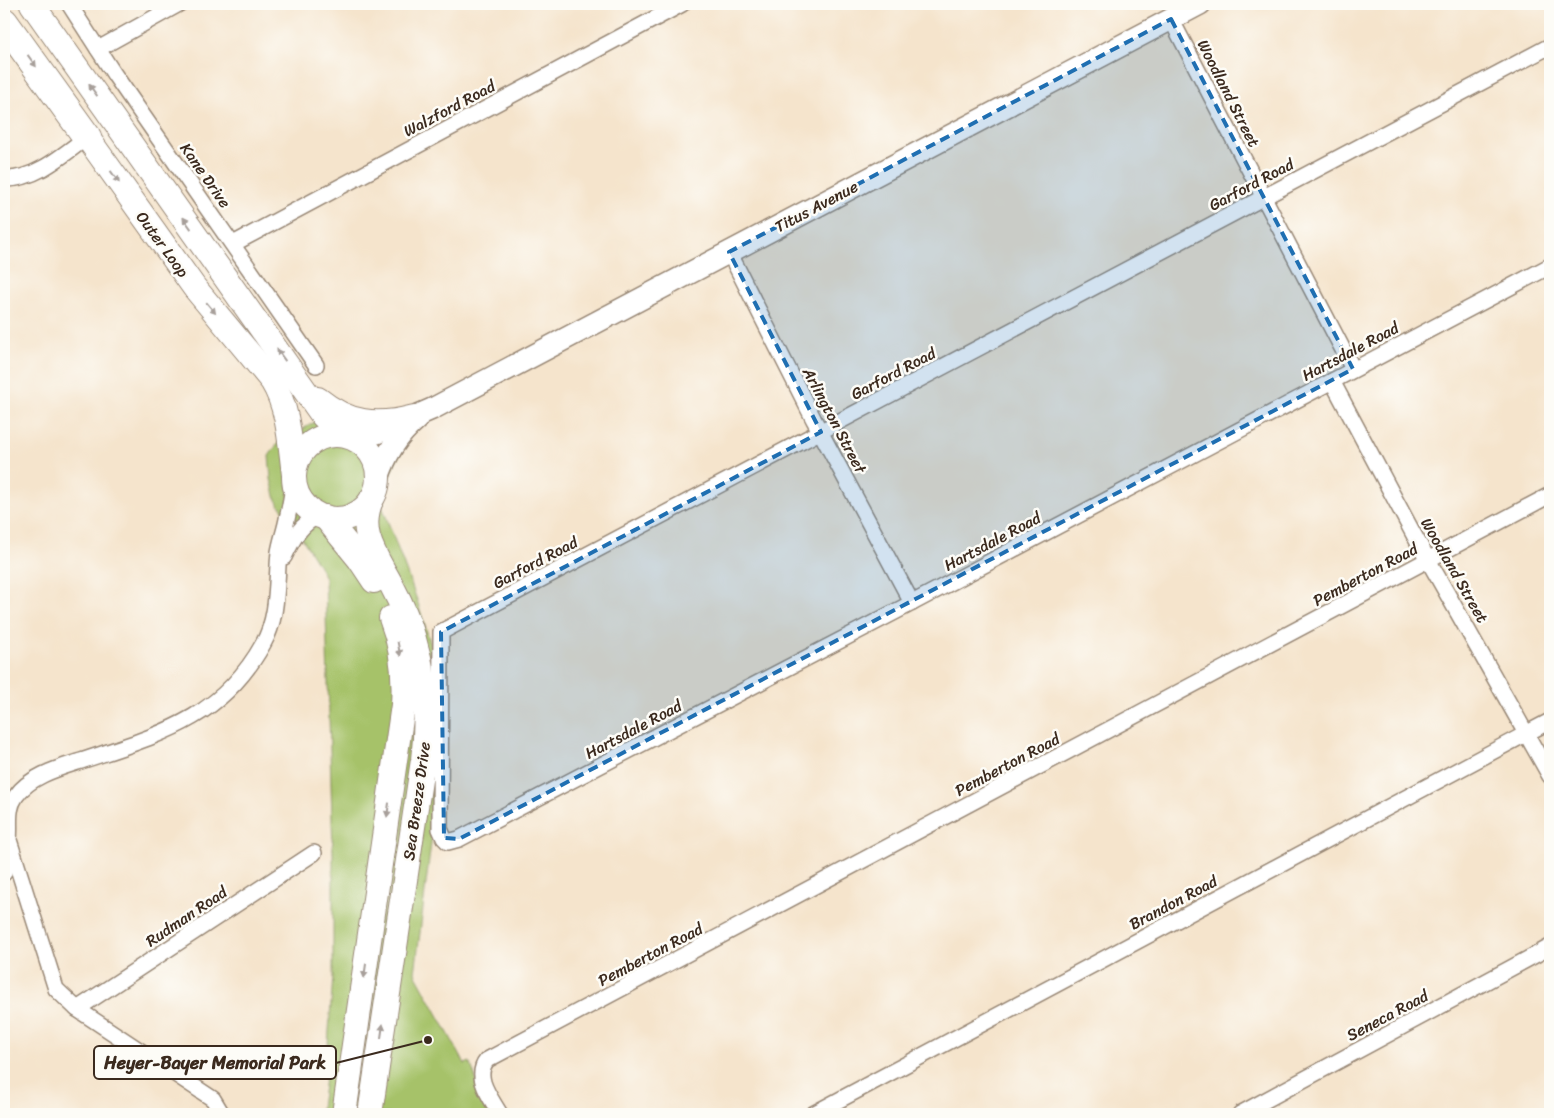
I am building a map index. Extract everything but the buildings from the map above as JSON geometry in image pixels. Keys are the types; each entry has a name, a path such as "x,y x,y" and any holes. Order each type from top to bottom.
{"highway":[{"name":"Outer Loop","path":"4,22 86,137"}],"main road":[{"name":"Outer Loop","path":"32,4 327,423 347,437"},
{"name":"Titus Avenue","path":"347,437 377,433 423,413 1200,4"},
{"name":"Outer Loop","path":"86,137 194,287 276,387 285,417 294,478"},
{"path":"296,377 329,408 339,414 357,420 387,422 423,413"},
{"name":"Titus Avenue","path":"374,488 386,457 398,440 423,413"},
{"path":"329,436 347,437 365,446 373,457 377,468 374,488 364,507 349,516 336,518 322,516 310,509 302,501 297,491 294,478 298,458 312,443 329,436"},
{"name":"Sea Breeze Drive","path":"370,1114 426,730 424,690 415,642 399,600 368,539 366,517 374,488"},
{"name":"Sea Breeze Drive","path":"322,516 365,566 384,600 397,639 404,682 401,723 344,1114"}],"street":[{"name":"Kane Drive","path":"69,4 316,365"},
{"path":"98,49 179,4"},
{"name":"Walzford Road","path":"233,244 682,4"},
{"name":"Woodland Street","path":"1171,19 1353,369"},
{"name":"Garford Road","path":"448,842 440,829 441,632 1550,46"},
{"path":"4,179 23,176 43,167 86,137"},
{"name":"Arlington Street","path":"729,252 821,432 912,603"},
{"name":"Hartsdale Road","path":"448,842 459,839 912,603 1550,266"},
{"name":"Woodland Street","path":"1332,380 1414,535 1550,776"},
{"path":"4,873 9,840 9,816 12,802 20,791 53,770 168,730 204,712 226,693 253,661 270,631 274,610 279,550 294,478"},
{"name":"Pemberton Road","path":"500,1114 484,1084 481,1074 483,1065 487,1060 1550,495"},
{"path":"277,575 281,563 295,537 309,521 322,516"},
{"name":"Brandon Road","path":"813,1114 1550,721"},
{"path":"9,840 56,989 77,1009 213,1099 222,1114"},
{"name":"Rudman Road","path":"77,1009 314,853"},
{"name":"Seneca Road","path":"1240,1114 1550,947"}],"highlighted area":[{"path":"1171,19 1353,369 459,839 444,838 441,632 821,432 729,252"}],"green space":[{"path":"370,416 402,452 389,478 382,506 417,600 435,658 435,811 415,973 465,1064 470,1062 476,1079 495,1114 320,1114 326,1071 333,976 333,853 325,579 302,538 276,500 271,479 269,456 278,443 315,422"}],"place":[{"name":"Heyer-Bayer Memorial Park","path":"428,1040"}]}
